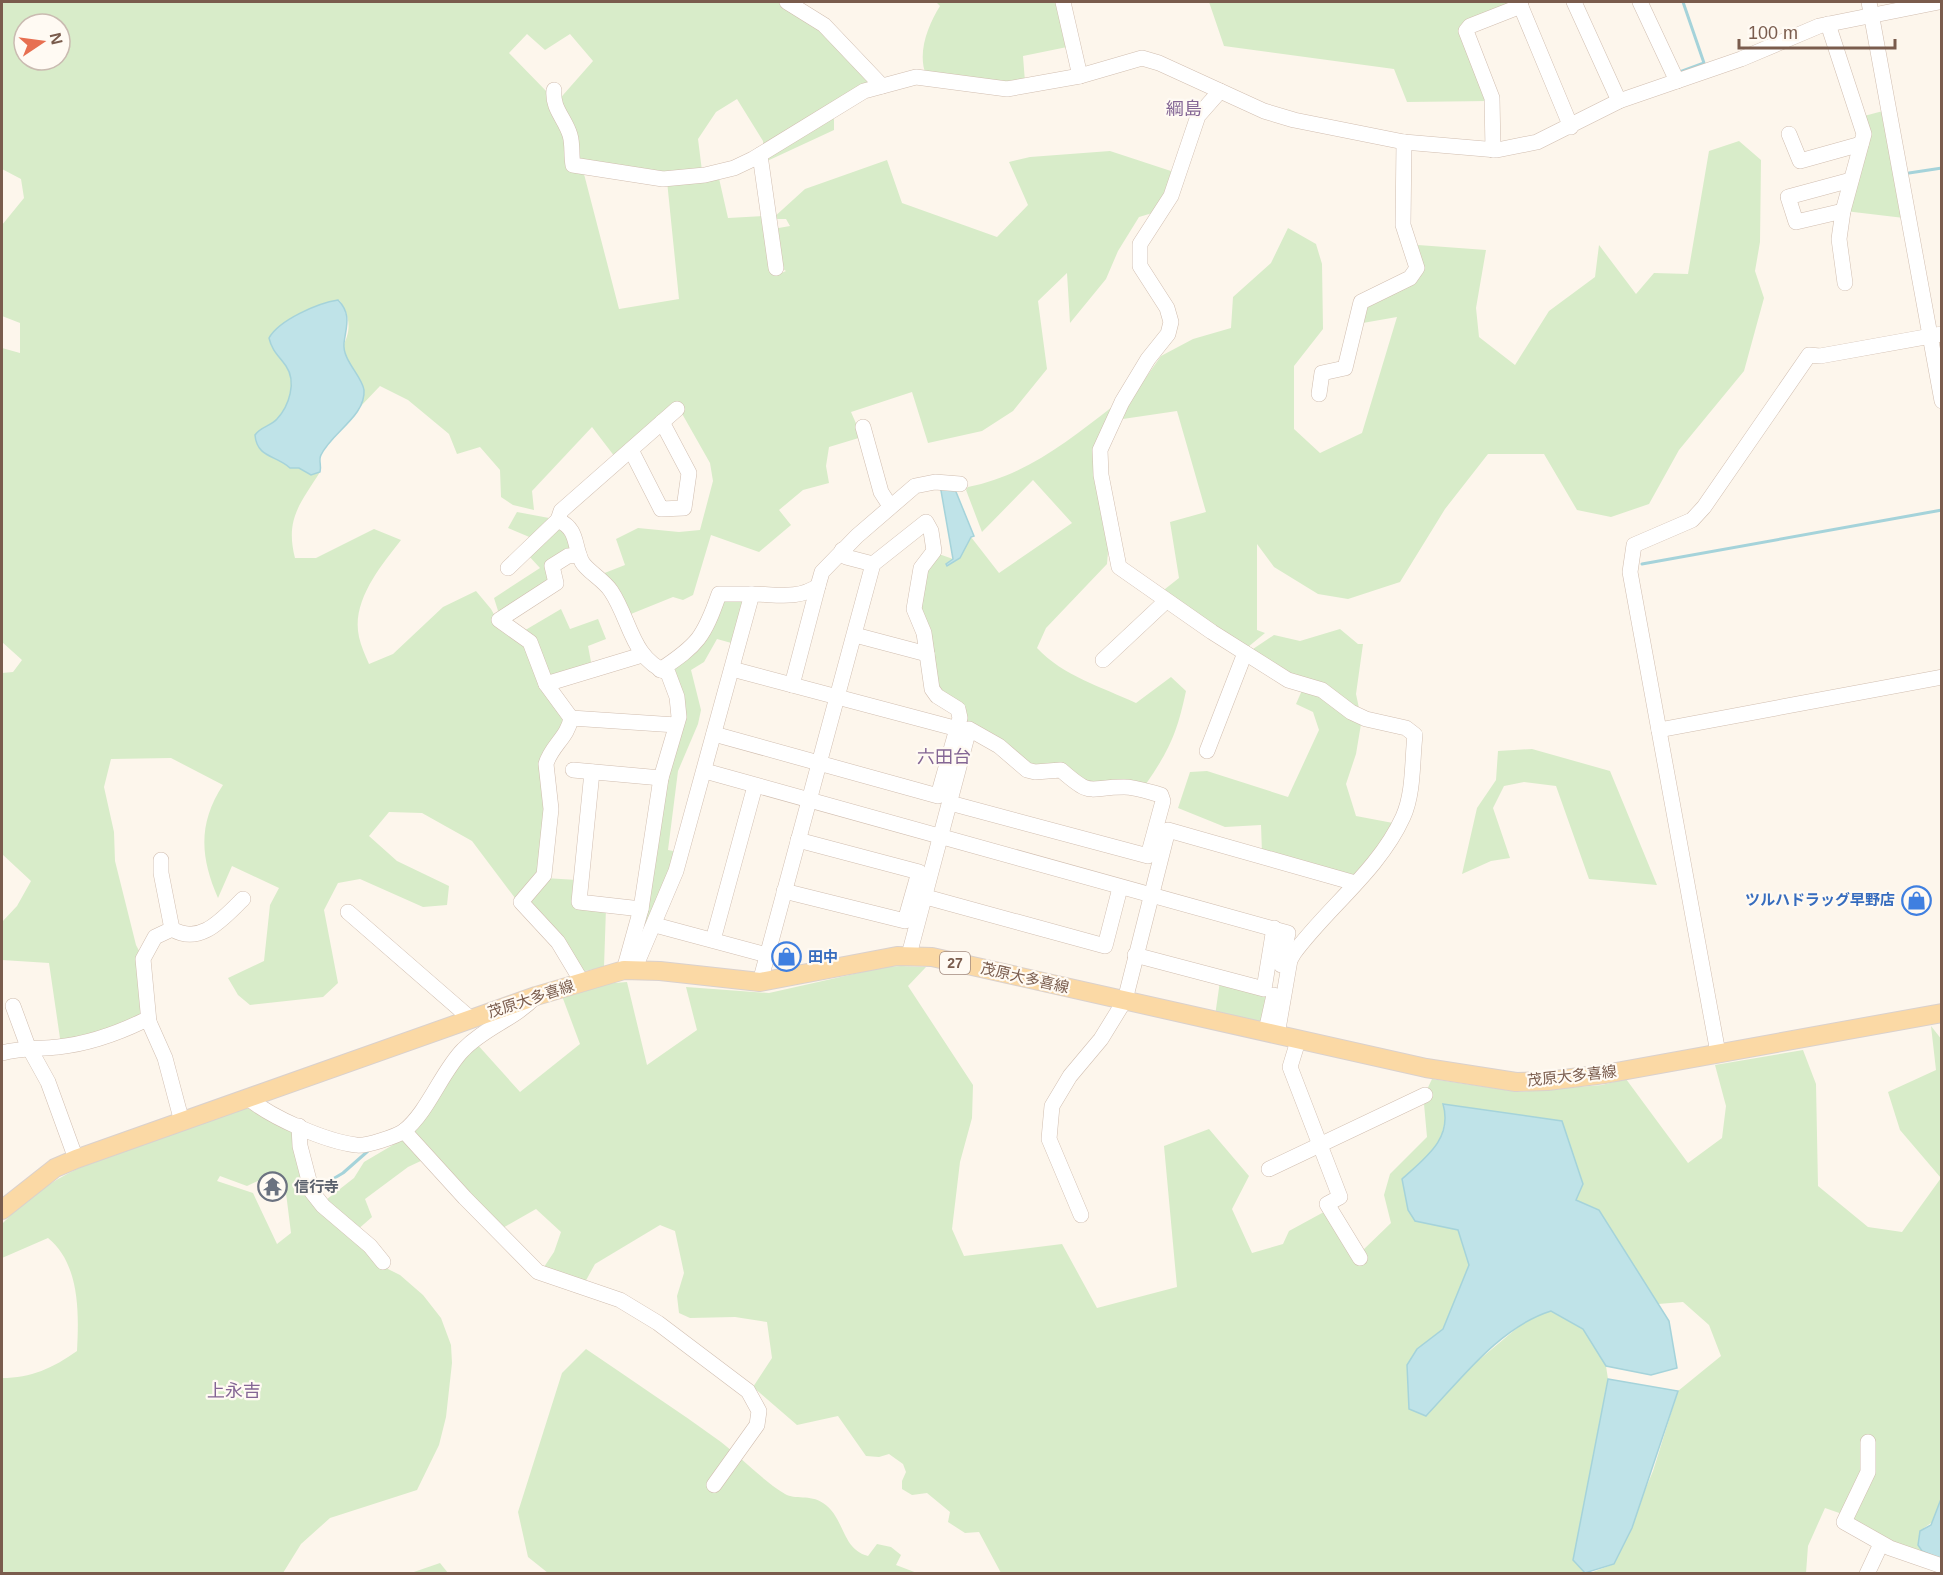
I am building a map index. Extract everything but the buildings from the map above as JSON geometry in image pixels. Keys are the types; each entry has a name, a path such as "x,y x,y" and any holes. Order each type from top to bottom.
{"main road":[{"name":"茂原大多喜線","path":"3,1207 55,1168 76,1159 536,996 629,970 760,982 909,955 932,957 1298,1041 1426,1068 1516,1082 1605,1074 1941,1013"}],"street":[{"path":"787,2 824,25 882,86"},
{"path":"1063,2 1080,76"},
{"path":"1574,2 1619,101"},
{"path":"1640,2 1677,81"},
{"path":"554,90 553,101 570,134 573,165 663,179 705,175 734,168 760,155 853,97 916,77 1007,89 1080,76 1142,58 1264,111 1294,120 1404,142 1493,150 1537,142 1619,101 1870,8 1939,2"},
{"path":"1493,150 1492,98 1466,31 1470,26 1520,4 1571,127"},
{"path":"1870,8 1936,335 1941,401"},
{"path":"1827,24 1862,122 1864,134 1843,211 1839,238 1845,283"},
{"path":"1220,91 1198,116 1171,196 1140,244 1140,266 1167,308 1170,329 1148,359 1122,402 1100,450 1101,475 1119,567 1166,601 1288,680 1322,690 1351,712 1366,719 1406,728 1415,735 1407,803 1403,817 1376,860 1307,934 1290,960 1271,1033"},
{"path":"1790,134 1800,161 1861,144"},
{"path":"1319,394 1322,373 1345,368 1361,302 1410,278 1417,268 1403,225 1404,142"},
{"path":"760,155 776,268"},
{"path":"1843,211 1796,222 1788,196 1851,180"},
{"path":"1718,1053 1630,572 1634,545 1692,520 1809,355 1820,356 1936,335"},
{"path":"507,568 558,520 561,511 677,409"},
{"path":"631,450 661,509 684,507 689,473 662,422"},
{"path":"863,427 881,492 890,506"},
{"path":"792,685 822,572 842,550 915,486 935,482 960,484"},
{"path":"558,520 571,528 583,565 601,578 613,593 642,655 652,667 668,673 672,681 679,717 661,778 641,909 629,970"},
{"path":"714,734 819,764 938,796 960,718 958,709 937,696 932,689 924,633 914,609 921,568 934,551 931,531 926,522 873,564 838,698 819,764 798,840 760,982"},
{"path":"842,550 846,557 873,564"},
{"path":"579,555 568,556 552,566 556,583 500,620 530,642 546,684 571,717 676,725"},
{"path":"660,670 689,651 700,640 719,594 797,596 818,586"},
{"path":"629,970 655,925 676,871 752,594"},
{"path":"1103,660 1166,601"},
{"path":"855,635 927,654"},
{"path":"1207,751 1245,653"},
{"path":"546,684 642,655"},
{"path":"732,669 958,729"},
{"path":"1659,730 1941,677"},
{"path":"571,717 566,734 546,764 551,809 544,875 521,902 558,942 582,982"},
{"path":"909,955 969,729 999,746 1027,770 1035,772 1061,770 1085,788 1099,791 1134,788 1161,795 1163,801 1148,856 950,803"},
{"path":"573,770 661,778"},
{"path":"705,771 1288,933 1271,1033"},
{"path":"592,772 579,902 641,909"},
{"path":"713,940 755,786"},
{"path":"1081,1215 1049,1139 1051,1114 1057,1095 1101,1039 1125,1000 1135,954 1153,897 1168,830 1355,883"},
{"path":"784,891 905,921 919,872 798,840"},
{"path":"161,860 161,873 172,929 181,934 201,934 215,926 243,900"},
{"path":"926,897 1105,946 1120,888"},
{"path":"348,912 471,1019"},
{"path":"655,925 767,955"},
{"path":"1135,954 1264,989 1274,928"},
{"path":"172,929 155,937 143,959 149,1022 162,1050 182,1122"},
{"path":"248,1098 260,1108 299,1126 358,1146 367,1145 404,1131 460,1052 484,1030 523,1010 536,996"},
{"path":"13,1006 30,1048 48,1082 76,1159"},
{"path":"2,1053 30,1048 61,1047 103,1037 143,1021 149,1022"},
{"path":"1298,1041 1290,1067 1341,1197 1327,1204 1360,1258"},
{"path":"1269,1168 1425,1095"},
{"path":"299,1126 300,1146 312,1192 323,1206 370,1246 383,1262"},
{"path":"404,1131 465,1198 538,1272 620,1300 658,1323 748,1391 759,1411 758,1425 714,1485"},
{"path":"1868,1442 1868,1472 1844,1522 1881,1544 1939,1569"},
{"path":"1867,1574 1881,1544"}],"green space":[{"path":"2,2 777,2 817,24 875,80 872,87 860,90 834,112 834,130 765,162 763,141 737,99 716,112 698,139 702,171 668,178 578,165 574,157 572,132 556,103 593,61 570,34 545,50 527,34 509,53 549,94 552,106 566,131 570,168 584,174 619,309 679,299 667,181 718,174 728,218 765,216 775,276 786,271 776,258 773,229 790,226 786,219 772,219 805,189 887,160 902,203 997,237 1028,205 1009,162 1030,157 1110,151 1177,173 1159,211 1139,217 1118,251 1106,279 1070,323 1067,273 1038,301 1047,369 1013,411 982,431 928,443 912,392 851,412 862,437 829,447 826,466 829,483 803,490 779,510 791,525 759,552 711,535 693,595 683,600 673,597 626,616 616,591 602,574 625,565 616,539 638,528 679,532 700,530 713,481 710,463 676,403 615,457 592,427 532,491 534,510 513,505 501,497 500,470 480,447 457,454 449,434 408,400 380,386 360,407 362,390 345,354 344,345 348,322 346,312 339,300 310,309 281,325 269,338 289,372 290,394 277,419 255,436 263,452 290,468 299,468 311,475 320,472 296,512 293,522 292,544 295,558 316,558 374,529 401,540 377,573 359,610 359,637 369,664 393,654 443,607 476,591 491,609 501,627 527,646 543,685 563,710 567,720 566,729 544,761 548,806 541,874 518,902 472,841 422,813 389,812 369,836 397,861 449,886 447,905 423,907 360,879 338,883 324,910 338,983 323,997 250,1005 238,995 228,978 264,961 270,905 279,888 232,866 218,898 208,868 204,840 209,813 223,785 171,758 111,759 104,787 114,832 115,861 136,945 146,964 150,1019 142,1019 104,1035 61,1045 49,963 2,960 2,922 17,906 31,881 2,854 2,673 13,672 22,660 2,642 2,348 20,353 20,323 2,316 2,225 24,198 21,179 2,169"},
{"path":"936,2 1060,2 1072,46 1023,56 1025,82 1006,85 926,75 923,49 931,22 940,6"},
{"path":"1209,2 1515,3 1459,27 1489,101 1407,102 1394,69 1224,46"},
{"path":"1883,111 1904,218 1845,211 1864,116"},
{"path":"1739,141 1761,160 1760,242 1755,271 1764,298 1744,371 1679,450 1649,504 1611,517 1577,510 1544,454 1488,454 1445,509 1400,582 1348,599 1318,594 1274,567 1257,544 1257,630 1265,633 1248,647 1160,593 1179,578 1170,522 1206,512 1177,411 1116,420 1161,356 1193,339 1231,328 1233,297 1271,263 1288,228 1316,244 1322,264 1323,329 1294,366 1294,429 1320,453 1362,433 1397,317 1357,324 1363,305 1420,267 1418,245 1486,250 1476,308 1479,337 1515,365 1549,311 1595,277 1599,245 1636,294 1654,273 1688,274 1709,151"},
{"path":"1112,407 1098,448 1109,539 1107,564 1046,628 1037,648 1047,658 1071,673 1136,703 1171,677 1186,691 1172,740 1146,784 1094,789 1036,770 967,722 939,694 917,608 925,568 936,553 953,559 960,555 971,537 999,573 1072,523 1033,480 982,532 966,490 968,487 1008,475 1045,456"},
{"path":"517,512 549,518 534,539 508,528"},
{"path":"557,525 568,529 571,552 549,584 499,614 494,598 540,568 528,555"},
{"path":"744,596 735,644 717,639 704,662 691,670 701,710 698,724 678,771 668,850 678,852 637,960 664,780 683,705 674,668 720,597"},
{"path":"561,609 570,629 598,619 606,639 588,646 592,667 552,678 522,632"},
{"path":"1340,629 1358,644 1363,644 1356,694 1360,713 1288,676 1253,649 1274,635 1300,641"},
{"path":"1303,688 1318,693 1361,724 1356,754 1346,784 1356,816 1393,823 1358,876 1262,853 1261,825 1225,827 1178,808 1190,772 1207,771 1288,797 1319,730 1313,712 1296,704"},
{"path":"1532,749 1610,771 1657,885 1589,879 1556,786 1524,782 1504,786 1493,808 1510,858 1491,861 1462,874 1477,808 1496,780 1498,751"},
{"path":"545,878 577,880 575,904 606,908 604,967 580,972 526,904"},
{"path":"885,967 926,967 908,986 973,1085 972,1118 960,1162 952,1229 964,1256 1062,1244 1097,1308 1177,1287 1164,1146 1209,1129 1249,1176 1232,1209 1252,1253 1283,1244 1289,1231 1333,1207 1361,1252 1391,1223 1384,1195 1390,1174 1427,1137 1422,1100 1432,1079 1519,1092 1602,1085 1626,1079 1688,1163 1722,1138 1726,1106 1715,1065 1803,1050 1816,1084 1818,1186 1868,1227 1902,1232 1941,1178 1900,1130 1888,1092 1936,1070 1931,1026 1942,1040 1942,1499 1935,1520 1924,1528 1935,1558 1890,1547 1852,1520 1862,1471 1845,1515 1825,1508 1808,1546 1806,1573 1590,1573 1614,1564 1653,1471 1678,1391 1721,1356 1709,1325 1683,1302 1658,1304 1599,1210 1576,1200 1446,1117 1439,1145 1402,1179 1408,1210 1458,1230 1469,1265 1443,1329 1417,1349 1480,1359 1529,1318 1551,1311 1583,1329 1606,1366 1608,1379 1573,1560 1585,1573 1001,1573 979,1532 965,1533 948,1522 950,1512 927,1493 912,1495 902,1489 902,1481 906,1472 903,1464 889,1454 879,1457 866,1456 838,1416 797,1425 753,1387 772,1358 767,1322 735,1317 690,1318 679,1313 677,1296 684,1273 675,1231 660,1225 595,1264 584,1284 542,1270 554,1252 561,1232 536,1209 501,1229 412,1136 411,1127 476,1043 520,1092 580,1044 562,996 602,984 627,982 647,1065 697,1030 686,987 769,993"},
{"path":"1220,981 1268,994 1264,1020 1257,1025 1215,1016"},
{"path":"246,1108 297,1127 310,1192 384,1267 400,1275 423,1295 441,1318 451,1345 452,1363 446,1417 439,1445 417,1490 330,1518 301,1544 283,1573 2,1573 2,1378 13,1378 41,1371 77,1351 78,1321 72,1275 59,1249 48,1238 2,1258 2,1224 38,1192 79,1168","holes":["220,1176 247,1186 264,1178 284,1177 291,1233 277,1244 253,1193 217,1181"]},
{"path":"403,1139 425,1159 408,1167 365,1199 372,1217 356,1231 322,1203 354,1178 364,1162"},
{"path":"586,1349 721,1442 785,1494 823,1503 836,1516 848,1540 859,1552 868,1556 877,1544 891,1547 901,1555 896,1565 917,1573 548,1573 528,1557 518,1512 562,1373"},
{"path":"440,1563 448,1573 411,1573"}],"water":[{"path":"338,300 347,316 344,349 364,390 363,399 354,416 332,439 321,455 320,472 311,475 299,468 290,468 263,452 257,442 255,435 257,432 275,421 281,414 288,401 291,386 289,372 269,338 281,325 300,313"},
{"path":"940,485 954,487 974,536 971,537 960,558 947,566 946,564 953,559"},
{"path":"1443,1104 1562,1121 1583,1184 1576,1200 1599,1210 1669,1321 1677,1368 1651,1375 1606,1366 1583,1329 1551,1311 1532,1319 1499,1341 1468,1370 1426,1416 1409,1409 1407,1365 1417,1349 1443,1329 1469,1265 1458,1230 1415,1221 1408,1210 1402,1179 1428,1155 1440,1138 1444,1128"},
{"path":"1608,1379 1678,1391 1632,1528 1614,1564 1585,1573 1573,1560"},
{"path":"1941,1499 1941,1559 1922,1551 1918,1545 1920,1531 1931,1525"}],"waterway":[{"path":"1677,73 1704,63 1683,2"},
{"path":"1909,173 1942,168"},
{"path":"1642,564 1942,510"},
{"path":"316,1189 343,1173 368,1151"}],"place":[{"name":"ツルハドラッグ早野店","path":"1916,900"},
{"name":"田中","path":"787,957"},
{"name":"信行寺","path":"273,1187"}],"district":[{"name":"綱島","path":"1184,109"},
{"name":"六田台","path":"944,757"},
{"name":"上永吉","path":"234,1391"}]}
